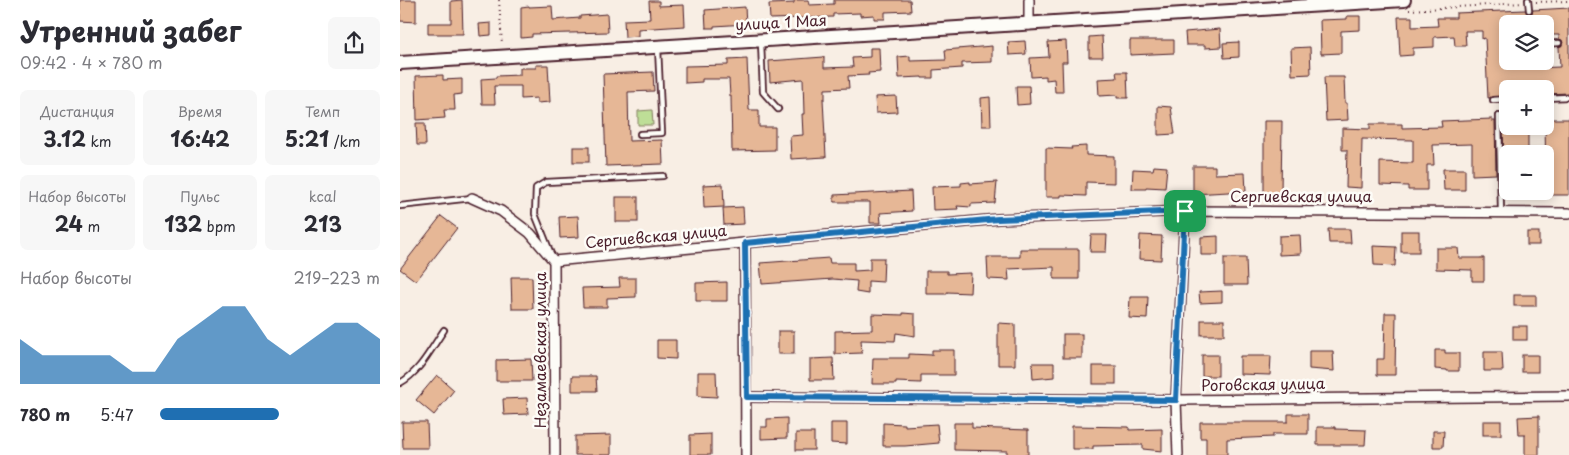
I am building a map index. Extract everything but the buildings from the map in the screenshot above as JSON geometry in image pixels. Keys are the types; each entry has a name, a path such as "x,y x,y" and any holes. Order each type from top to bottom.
{"street":[{"path":"1029,0 1029,25"},
{"name":"улица 1 Мая","path":"400,63 1404,0"},
{"name":"Незамаевская улица","path":"472,198 501,211 530,233 554,261 554,455"},
{"path":"1178,455 1176,400 1185,211"},
{"name":"Сергиевская улица","path":"554,261 998,219 1185,211 1569,213"},
{"path":"745,243 746,455"},
{"name":"Роговская улица","path":"747,397 1176,400 1569,396"}],"lane":[{"path":"1528,1 1529,10"},
{"path":"761,40 763,92 778,110"},
{"path":"1554,43 1559,43"},
{"path":"640,134 662,133 658,47"},
{"path":"1554,98 1569,97"},
{"path":"1492,100 1499,100"},
{"path":"1499,135 1501,212"},
{"path":"554,261 535,214 536,188 546,182 664,176"},
{"path":"400,206 472,198"},
{"path":"400,383 408,378 422,363 444,330"}],"path":[{"path":"499,0 502,57"},
{"path":"1528,1 1569,1"}],"green space":[{"path":"652,110 653,125 638,125 638,111"}],"route":[{"path":"1185,211 1176,400 747,397 745,243 998,219 1185,211"}]}
